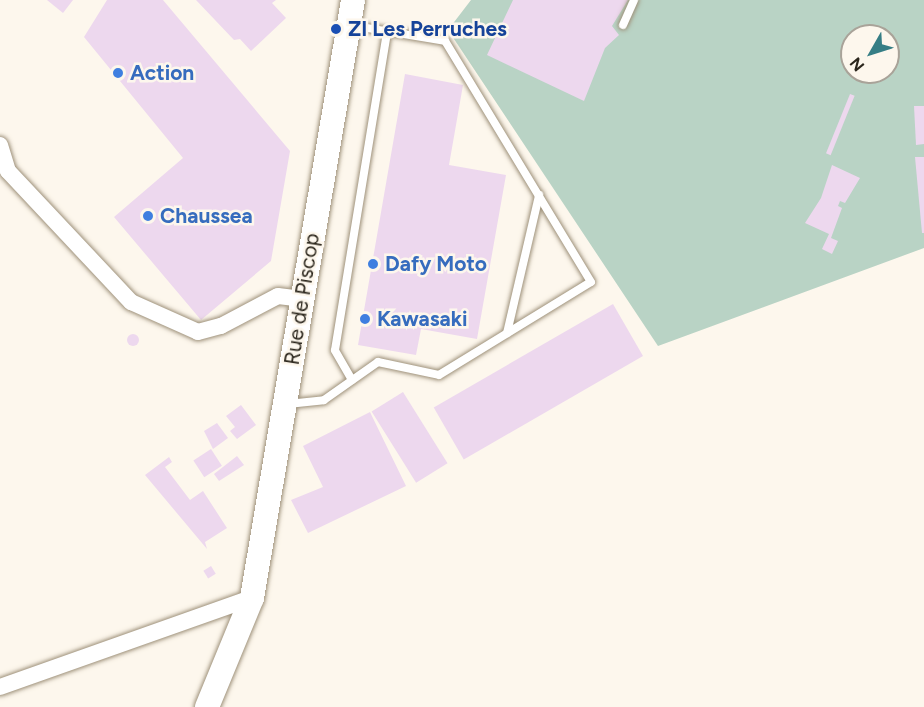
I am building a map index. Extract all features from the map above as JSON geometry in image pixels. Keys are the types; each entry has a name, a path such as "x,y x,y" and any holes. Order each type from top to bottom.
{"street":[{"name":"Rue de Piscop","path":"207,707 252,598 346,25 353,0"},
{"path":"0,145 8,171 131,302 198,332 221,326 278,296 302,299"},
{"path":"0,687 252,598"},
{"path":"0,678 141,633 166,630"}],"lane":[{"path":"623,25 634,0"},
{"path":"285,404 303,405 324,400 378,362 439,375 591,282 445,41 346,25"},
{"path":"352,380 335,350 387,31"},
{"path":"507,333 539,195"}],"green space":[{"path":"471,0 924,0 924,248 658,346 448,30"}],"building":[{"path":"47,0 73,0 63,13"},
{"path":"107,0 163,0 290,151 271,261 201,320 114,217 183,158 84,37"},
{"path":"196,0 276,0 272,3 286,18 251,51 240,39 234,40"},
{"path":"513,0 628,0 612,26 619,35 605,48 584,101 487,55"},
{"path":"405,74 463,85 449,165 506,175 477,339 421,329 416,355 358,345"},
{"path":"850,94 855,96 831,155 826,153"},
{"path":"914,106 924,106 924,144 916,145"},
{"path":"915,157 924,157 924,233 922,233"},
{"path":"832,165 860,178 845,203 840,201 838,206 842,208 831,238 838,241 832,254 822,249 829,234 805,223 821,198"},
{"path":"613,304 643,356 464,459 434,408"},
{"path":"135,334 139,340 135,346 131,346 127,338"},
{"path":"403,392 448,463 416,483 372,412"},
{"path":"241,405 256,425 237,439 230,431 235,427 226,416"},
{"path":"370,412 406,486 308,533 291,500 323,487 303,446"},
{"path":"217,423 228,438 213,449 204,431"},
{"path":"211,449 222,466 204,477 193,460"},
{"path":"237,456 244,465 219,481 214,474"},
{"path":"169,457 172,462 165,467 190,500 203,491 227,528 205,542 207,549 145,475"},
{"path":"211,566 216,574 208,578 203,571"}],"place":[{"name":"ZI Les Perruches","path":"336,29"},
{"name":"Action","path":"118,73"},
{"name":"Chaussea","path":"148,216"},
{"name":"Dafy Moto","path":"373,264"},
{"name":"Kawasaki","path":"365,319"}]}
